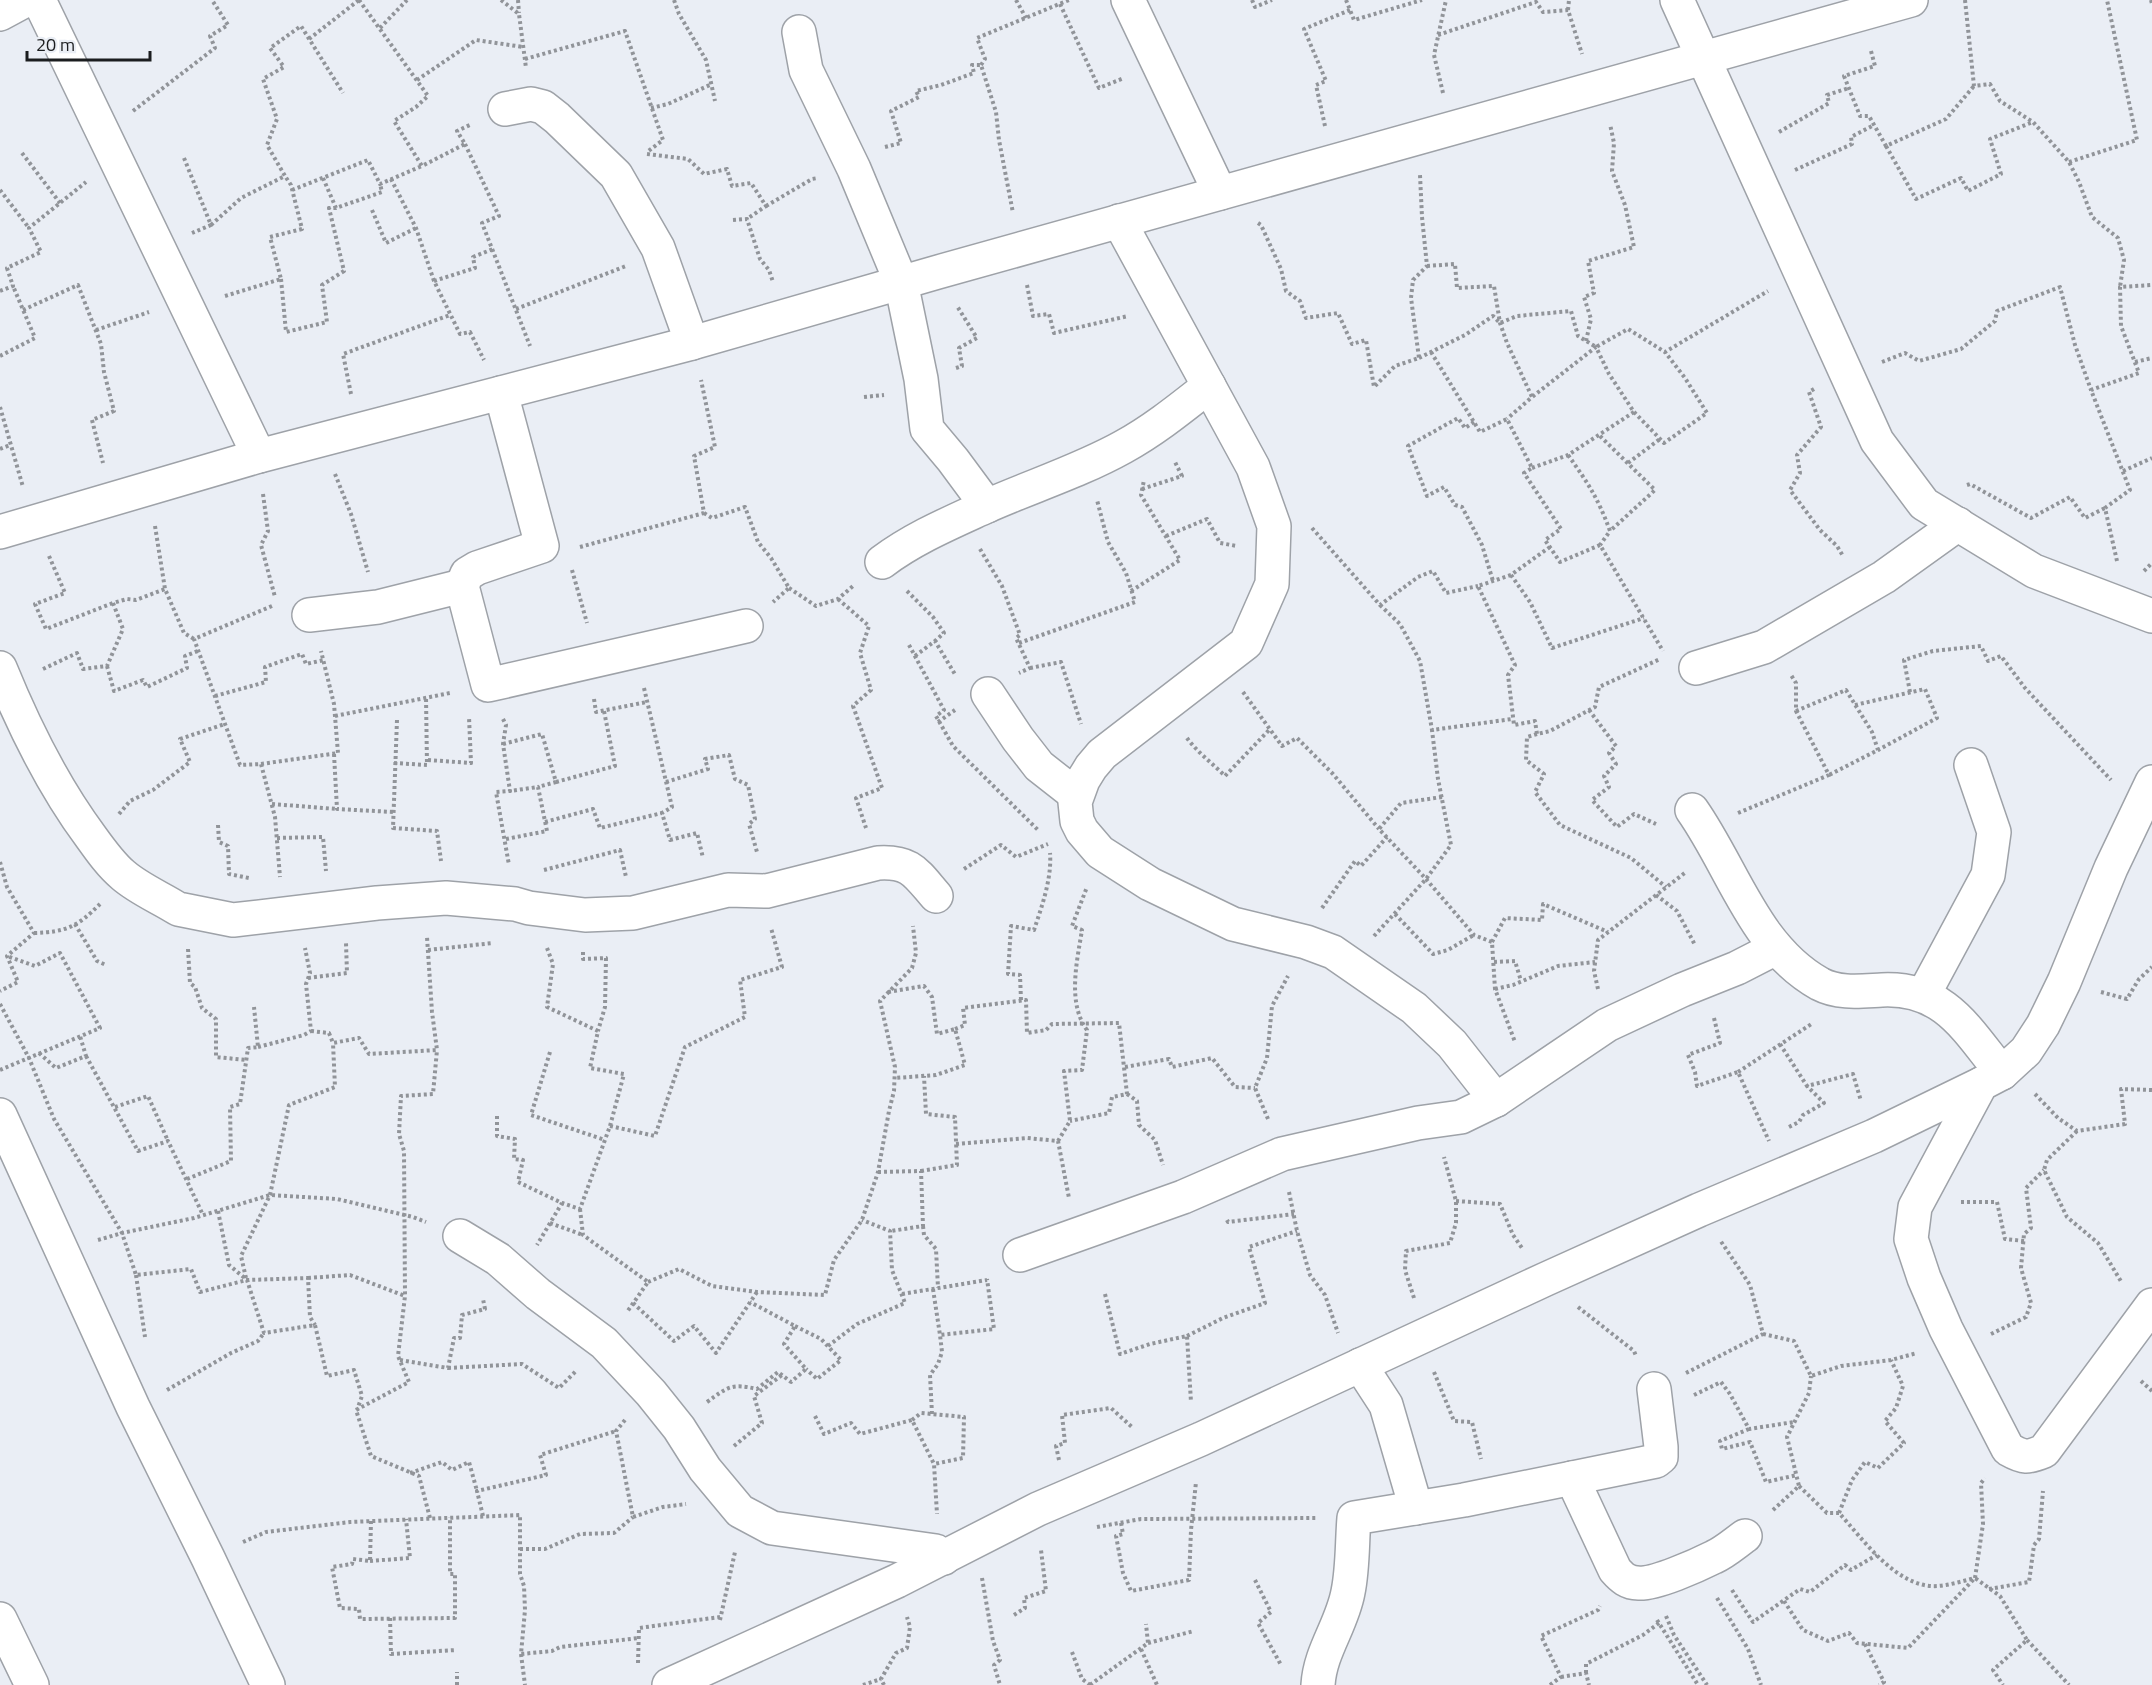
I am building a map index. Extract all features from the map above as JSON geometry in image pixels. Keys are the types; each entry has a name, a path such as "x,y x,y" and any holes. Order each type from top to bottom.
{"street":[{"path":"0,14 26,0"},
{"path":"39,0 259,456"},
{"path":"1128,0 1220,193"},
{"path":"1677,0 1877,441 1924,504 2034,571 2140,612"},
{"path":"0,532 259,456 544,382 696,357 782,318 901,282 1911,0"},
{"path":"799,32 806,70 851,163 901,282 921,380 927,429 953,460 975,512"},
{"path":"518,106 543,107 616,175 658,248 696,357"},
{"path":"1119,221 1253,467 1275,526 1272,584 1246,642 1101,754 1076,795 1077,821 1082,831 1100,852 1150,884 1233,924 1306,942 1333,952 1414,1008 1452,1044 1496,1100"},
{"path":"882,562 919,537 1123,447 1157,426 1209,386"},
{"path":"501,393 549,550 477,568 466,574 462,586 477,687 746,626"},
{"path":"1696,668 1764,646 1884,577 1958,524"},
{"path":"309,615 378,607 462,586"},
{"path":"4,677 19,715 72,811 94,842 125,877 178,909 233,920 303,911 513,892 529,908 585,915 633,913 728,890 758,890 878,863 903,864 914,871 936,896"},
{"path":"988,694 1018,739 1040,766 1076,795"},
{"path":"1924,994 1988,875 1994,832 1971,765"},
{"path":"669,1685 897,1581 940,1554 975,1543 1038,1509 1201,1439 1699,1210 1874,1136 1992,1079 2026,1051 2043,1025 2064,982 2111,868 2148,791"},
{"path":"1705,829 1758,923 1776,948 1800,970 1822,985 1847,992 1896,989 1924,994 1941,1004 1959,1020 1992,1079"},
{"path":"1020,1255 1173,1200 1282,1154 1418,1123 1461,1117 1479,1110 1607,1025 1737,968 1776,948"},
{"path":"1992,1079 1915,1207 1911,1239 1924,1278 1954,1344 2015,1453 2031,1456 2044,1450 2147,1311"},
{"path":"0,1115 133,1407 208,1558 267,1685"},
{"path":"459,1236 508,1268 538,1294 604,1343 656,1399 679,1428 705,1469 736,1505 772,1527 940,1554"},
{"path":"1360,1365 1386,1405 1416,1508"},
{"path":"1318,1685 1328,1645 1340,1621 1348,1592 1354,1518 1656,1461 1661,1457 1661,1447 1656,1401"},
{"path":"1572,1478 1632,1578 1715,1557 1745,1536"},
{"path":"0,1619 32,1685"}],"path":[{"path":"101,128 129,115 215,48 210,36 228,26 212,0"},
{"path":"309,39 359,0 428,96 394,121 422,166"},
{"path":"380,28 407,0"},
{"path":"501,0 519,14"},
{"path":"518,0 525,59 518,106 457,130 499,216 482,224 544,382"},
{"path":"674,0 679,14 706,60 715,101"},
{"path":"1016,0 1026,18"},
{"path":"981,65 985,59 977,38 1069,0"},
{"path":"1252,0 1255,7 1272,0"},
{"path":"1346,0 1354,20 1422,0"},
{"path":"1446,0 1434,55 1452,128"},
{"path":"1569,0 1568,10 1598,87 1614,143 1612,171 1624,205 1634,247 1588,261 1594,293 1584,297 1591,319 1586,341"},
{"path":"1965,0 1974,86"},
{"path":"2069,162 2137,140 2107,0"},
{"path":"1438,35 1536,1 1542,12 1568,10"},
{"path":"1060,4 1099,88 1158,63"},
{"path":"1332,162 1316,85 1326,81 1304,29 1350,10"},
{"path":"1862,14 1875,66 1844,76 1860,116 1869,116 1916,199 1961,178 1968,191 2001,174 1990,139 2033,122"},
{"path":"292,190 368,160 382,192 336,208 329,208 344,271 322,285 327,322 286,332 281,279 270,237 302,229 292,190 267,146 277,119 264,80 284,67 270,48 301,26 343,93"},
{"path":"525,59 625,31 663,140 644,154 688,159 704,174 727,169 732,186 751,183 766,206"},
{"path":"417,80 476,40 523,47"},
{"path":"733,220 747,219 812,179 901,143 891,111 919,97 916,91 974,73 972,65 981,65"},
{"path":"981,65 996,112 999,140 1033,316 1049,314 1054,333 1166,307"},
{"path":"651,108 668,104 712,84"},
{"path":"1886,146 1946,119 1974,86 1990,84 2000,101 2033,122 2069,162 2079,182 2091,217 2118,238 2124,260 2120,287 2121,326 2139,374 2091,390"},
{"path":"1746,152 1829,103 1827,95 1849,88"},
{"path":"1761,185 1852,144 1851,137 1874,125"},
{"path":"1413,139 1421,181 1427,266"},
{"path":"380,184 465,144"},
{"path":"22,153 60,203"},
{"path":"29,228 115,158"},
{"path":"184,158 211,225"},
{"path":"159,249 211,225 241,198 285,176"},
{"path":"323,178 336,208"},
{"path":"391,179 416,228 434,281 450,315 460,334 470,332 501,393"},
{"path":"0,190 29,228 42,252 8,268 13,286 35,338 0,356"},
{"path":"1220,193 1246,217 1261,225 1281,268 1286,291 1300,301 1306,318 1338,313 1352,344 1366,340 1374,387 1395,366 1419,358 1465,335 1493,316 1500,323"},
{"path":"372,210 386,243 416,228"},
{"path":"747,219 760,259 769,270 782,318"},
{"path":"516,309 637,262 658,248"},
{"path":"434,281 476,268 473,257 493,249"},
{"path":"1419,358 1411,298 1413,280 1427,266 1455,264 1457,288 1494,286 1500,323 1532,397"},
{"path":"921,380 962,366 959,348 977,338 938,272"},
{"path":"1665,352 1800,272"},
{"path":"96,330 158,309 164,323 216,299 281,279"},
{"path":"23,310 78,285 101,344 104,372 114,411 92,420 105,473"},
{"path":"2120,287 2152,285"},
{"path":"0,291 13,286"},
{"path":"1863,588 1837,546 1820,531 1790,490 1800,473 1797,455 1821,428 1809,392 1905,353 1919,361 1961,349 1995,321 1997,311 2060,287 2075,345 2130,490 2105,508 2085,518 2070,497 2031,518 1970,484 1924,504"},
{"path":"1431,352 1479,432 1507,419 1596,347 1628,329 1665,352 1707,412 1664,442 1634,412 1609,374 1596,347 1578,336 1571,311 1517,316 1500,323"},
{"path":"378,607 351,514 334,437 351,391 343,354 450,315"},
{"path":"696,357 715,447 694,456 704,513"},
{"path":"2134,362 2152,358"},
{"path":"1600,436 1654,489 1610,531 1600,545 1560,562 1545,540 1561,529 1524,473 1568,455 1634,412"},
{"path":"1474,423 1465,428 1458,418 1408,446 1427,496 1444,487 1455,505 1462,507 1482,545 1493,581"},
{"path":"1507,419 1532,468"},
{"path":"1628,463 1660,439"},
{"path":"0,449 10,445"},
{"path":"1123,447 1144,481 1141,495 1180,560 1131,591"},
{"path":"1568,455 1591,487 1610,531"},
{"path":"194,639 277,603 261,545 268,531 259,456"},
{"path":"2122,471 2152,458"},
{"path":"1019,643 1136,602 1126,573 1108,542 1095,493 1070,471"},
{"path":"152,487 156,536 165,589 184,633 194,639 240,765 338,753 334,704 317,634 309,615"},
{"path":"549,550 704,513 712,518 745,507 758,542 771,558 789,588 816,606 838,599 882,562 933,617 944,633 915,656"},
{"path":"2105,508 2140,612"},
{"path":"975,512 1020,635 1016,638 1030,668"},
{"path":"1166,536 1207,519 1220,543 1273,552 1306,521 1380,605 1400,624 1420,661 1451,846 1395,914 1348,962"},
{"path":"1600,545 1666,656 1599,687 1594,707 1589,710 1550,731 1527,737 1526,760 1544,774 1535,792 1560,825 1631,858 1666,887"},
{"path":"1380,605 1418,577 1433,571 1446,593 1511,575 1550,547"},
{"path":"549,550 569,563 584,608 592,651 591,662"},
{"path":"1511,575 1530,602 1552,648 1644,618"},
{"path":"1478,586 1515,665 1508,675 1514,725 1535,721 1537,734"},
{"path":"746,626 789,588"},
{"path":"165,589 136,600 127,599 113,603 123,630 106,666 114,692 143,680 147,687 187,668 184,656 198,651"},
{"path":"838,599 869,626 860,653 871,690 853,706 882,789 856,798 878,863"},
{"path":"1774,640 1796,683 1796,711 1829,775"},
{"path":"935,641 971,699 988,694 1006,680 1030,668 1061,662 1079,720 1101,754"},
{"path":"909,645 944,710 936,716 953,746 1031,822 1049,844 1051,862 1043,904 1034,930 1011,926 1008,974 1020,975 1020,1000"},
{"path":"1910,693 1904,660 1933,651 1981,646 1988,661 2001,656 2025,688 2116,784 2148,791"},
{"path":"4,677 77,653 83,669 106,666"},
{"path":"215,696 266,682 265,668 302,654 306,664 324,660"},
{"path":"545,822 593,809 600,828 662,813 672,807 639,666 624,654"},
{"path":"1221,662 1282,746 1297,738 1333,774 1379,830 1426,879 1474,935 1492,942"},
{"path":"335,716 477,687"},
{"path":"477,687 506,725 503,744 510,791"},
{"path":"428,760 471,763 470,723 477,687"},
{"path":"1589,710 1616,746 1609,753 1616,764 1604,776 1609,787 1592,800 1617,827 1634,813 1669,831 1705,829 1829,775 1937,718 1925,689 1855,705"},
{"path":"1796,711 1846,690 1872,732 1878,750"},
{"path":"394,763 428,765 426,697"},
{"path":"1165,706 1194,747 1225,776 1270,729"},
{"path":"604,711 615,766 538,787 496,792 506,839 513,892 620,850 633,913"},
{"path":"1432,730 1512,719"},
{"path":"356,1410 409,1382 398,1356 405,1296 404,1151 399,1134 401,1096 433,1094 437,1050 432,1012 428,942 437,831 393,828 397,720"},
{"path":"94,842 130,801 153,790 190,762 180,739 225,724"},
{"path":"503,744 542,735 556,782"},
{"path":"334,754 337,809"},
{"path":"610,1126 655,1136 685,1047 745,1017 740,980 782,967 767,911 758,910 758,890 749,824 755,819 748,785 735,779 729,755 705,759 708,769 666,782"},
{"path":"261,764 272,804 277,838 303,911 310,973 306,984 311,1031"},
{"path":"506,839 547,831 538,787"},
{"path":"1379,830 1401,803 1442,797"},
{"path":"272,804 393,812"},
{"path":"662,813 670,840 697,833 712,894"},
{"path":"218,825 219,842 228,846 229,874 254,879 303,911 347,973 308,978"},
{"path":"1607,1025 1594,971 1598,940 1666,887 1705,829"},
{"path":"277,838 323,837 303,911"},
{"path":"400,1359 448,1368 522,1364 559,1388 604,1343 648,1282 678,1269 712,1286 757,1292 825,1295 834,1260 862,1220 878,1172 894,1091 895,1067 880,1001 912,968 915,953 912,928 936,896 960,872 1001,845 1016,857 1049,844"},
{"path":"1078,1234 1064,1178 1058,1141 1070,1122 1064,1071 1082,1070 1087,1030 1080,1021 1075,985 1082,930 1072,926 1100,852"},
{"path":"0,862 7,887 34,933"},
{"path":"7,956 34,933 58,932 84,920 125,877"},
{"path":"1656,895 1677,911 1711,978"},
{"path":"1534,1074 1516,1046 1495,989 1492,942 1505,918 1542,920 1543,904 1608,932"},
{"path":"187,911 190,983 195,987 202,1008 216,1019 216,1057 246,1060"},
{"path":"1395,914 1433,954 1448,950 1474,935"},
{"path":"583,1235 580,1209 610,1126 624,1074 590,1068 605,1007 606,958 583,959 585,915"},
{"path":"75,924 97,961 106,965"},
{"path":"546,945 553,964 547,1007 598,1031"},
{"path":"0,1070 100,1028 60,953 35,966 7,956"},
{"path":"0,991 18,982 7,956"},
{"path":"1494,962 1515,961 1521,981"},
{"path":"1495,989 1558,966 1595,962"},
{"path":"2064,982 2127,999 2139,979 2152,967"},
{"path":"888,992 924,986 932,997 937,1034 965,1025 963,1008 1020,1000 1026,1000 1027,1033 1046,1030 1052,1024 1119,1023 1127,1094"},
{"path":"1713,1014 1720,1043 1688,1055 1695,1072 1697,1086 1738,1072 1828,1012 1847,992"},
{"path":"0,1004 29,1058 54,1119 122,1233 136,1275 145,1341"},
{"path":"254,1007 258,1047"},
{"path":"894,1078 936,1076 965,1065 955,1029"},
{"path":"187,1179 231,1161 230,1107 240,1104 248,1048 304,1035 311,1031 329,1033 333,1043 335,1087 289,1105 270,1195 241,1256 264,1333"},
{"path":"80,1036 86,1056 138,1151 168,1141"},
{"path":"333,1043 359,1038 369,1054 437,1050"},
{"path":"1780,1044 1807,1086 1824,1103 1803,1115 1799,1122 1787,1129"},
{"path":"550,1052 531,1115 605,1140"},
{"path":"39,1053 56,1068 86,1056"},
{"path":"1125,1067 1169,1059 1173,1067 1212,1058 1235,1087 1255,1088"},
{"path":"1738,1072 1769,1142 1778,1135"},
{"path":"1807,1086 1852,1074 1874,1136"},
{"path":"878,1172 921,1171 957,1165 955,1117 926,1114 924,1076"},
{"path":"1992,1079 2036,1094 2058,1118 2078,1131"},
{"path":"1811,1376 1840,1366 1891,1360 1954,1344 1976,1342 2026,1317 2031,1303 2021,1268 2024,1233 2031,1228 2026,1188 2044,1170 2047,1160 2078,1131 2125,1124 2121,1089 2152,1090"},
{"path":"1070,1122 1109,1113 1112,1097 1127,1094 1137,1101 1139,1125 1155,1140 1173,1200"},
{"path":"115,1107 148,1096 203,1215"},
{"path":"497,1116 497,1136 515,1139 513,1159 523,1160 518,1182 580,1209"},
{"path":"956,1144 1027,1138 1058,1141"},
{"path":"2044,1170 2067,1217 2098,1243 2147,1311"},
{"path":"921,1171 924,1235 936,1249 935,1288 942,1352 938,1364 930,1375 932,1414"},
{"path":"63,1252 122,1233 219,1211 270,1195 337,1199 404,1215 459,1236"},
{"path":"1911,1239 1962,1201 1996,1202 2005,1239 2024,1241"},
{"path":"448,1368 454,1338 460,1338 462,1315 485,1309 479,1278 508,1268 550,1223 562,1203"},
{"path":"1699,1210 1750,1285 1763,1334"},
{"path":"219,1211 229,1265 247,1280"},
{"path":"862,1220 890,1231 923,1226"},
{"path":"550,1223 583,1235 648,1282"},
{"path":"828,1346 857,1324 905,1304 892,1270 890,1231"},
{"path":"1187,1336 1223,1318 1265,1303 1249,1246 1297,1232"},
{"path":"902,1294 1018,1274 1012,1257 1020,1255"},
{"path":"136,1275 191,1269 200,1292 247,1280 350,1275 405,1296"},
{"path":"1310,1275 1325,1295 1343,1345 1360,1365"},
{"path":"308,1278 310,1317 315,1325 327,1376 354,1370 362,1396 356,1410 370,1456 419,1476 430,1518"},
{"path":"940,1335 994,1329 987,1280"},
{"path":"633,1303 674,1341 693,1326 716,1353 757,1292"},
{"path":"750,1302 822,1339 842,1360 818,1379 784,1344 795,1326"},
{"path":"133,1407 180,1384 231,1353 258,1341 264,1333 315,1325"},
{"path":"1656,1401 1763,1334 1794,1341 1811,1376 1809,1393 1787,1437 1799,1486 1827,1514 1839,1513"},
{"path":"1839,1513 1851,1480 1865,1462 1878,1468 1904,1443 1886,1421 1896,1408 1903,1386 1891,1360"},
{"path":"477,1491 546,1475 540,1455 616,1431 656,1399 704,1404 728,1386 739,1385 757,1389 778,1372 791,1382 806,1369"},
{"path":"705,1469 762,1423 754,1396 782,1375"},
{"path":"1656,1401 1720,1382 1730,1394 1749,1429"},
{"path":"815,1416 824,1434 851,1422 860,1434 912,1420 921,1413 964,1417 963,1458 934,1464"},
{"path":"912,1420 934,1464 940,1554"},
{"path":"1795,1422 1749,1429 1720,1441 1722,1449 1750,1442 1766,1482 1797,1475"},
{"path":"616,1431 633,1517"},
{"path":"1784,1601 1803,1630 1828,1641 1849,1633 1857,1643 1908,1648 1975,1578 1983,1524 1981,1483 2015,1453 2043,1492 2039,1539 2034,1545 2029,1582 1989,1589"},
{"path":"410,1473 442,1462 452,1470 468,1462 483,1516"},
{"path":"1745,1536 1799,1486"},
{"path":"520,1549 544,1549 580,1534 614,1533 633,1517 663,1507 736,1505 740,1533 710,1661 712,1666"},
{"path":"1839,1513 1882,1562 1913,1582 1936,1587 1975,1578"},
{"path":"208,1558 266,1532 371,1521 520,1515 520,1574 524,1586 525,1610 521,1654 525,1685"},
{"path":"406,1519 410,1558 370,1561 353,1558 351,1564 332,1567 340,1608 359,1609 360,1618 455,1618 455,1574 450,1574 450,1517"},
{"path":"1091,1528 1141,1519 1354,1518"},
{"path":"370,1561 371,1521"},
{"path":"1014,1615 1025,1608 1024,1598 1046,1591 1041,1542"},
{"path":"975,1543 993,1641 1000,1660 994,1665 1000,1685"},
{"path":"1732,1589 1753,1622 1800,1589 1810,1592 1845,1565 1851,1570 1877,1556"},
{"path":"1715,1557 1739,1581 1732,1589 1716,1597 1748,1649 1761,1685"},
{"path":"1632,1578 1698,1685"},
{"path":"1561,1677 1541,1636 1598,1611 1632,1578"},
{"path":"1632,1578 1707,1685"},
{"path":"1975,1578 2000,1596 2027,1640 2069,1685"},
{"path":"1255,1580 1271,1612 1257,1623 1283,1670"},
{"path":"863,1685 882,1679 896,1653 907,1648 910,1627 897,1581"},
{"path":"638,1673 639,1628 720,1617"},
{"path":"390,1618 391,1654 456,1650"},
{"path":"1589,1685 1586,1673 1587,1664 1643,1635 1659,1623"},
{"path":"1146,1624 1148,1643"},
{"path":"1071,1652 1082,1679 1090,1685 1148,1643 1194,1631"},
{"path":"521,1654 639,1638"},
{"path":"2003,1685 1993,1670 2027,1640"},
{"path":"1865,1644 1884,1683 1880,1685"},
{"path":"1141,1649 1157,1685"},
{"path":"457,1672 457,1685"},
{"path":"1550,1685 1561,1677 1586,1673"},
{"path":"882,1679 884,1685"}]}
